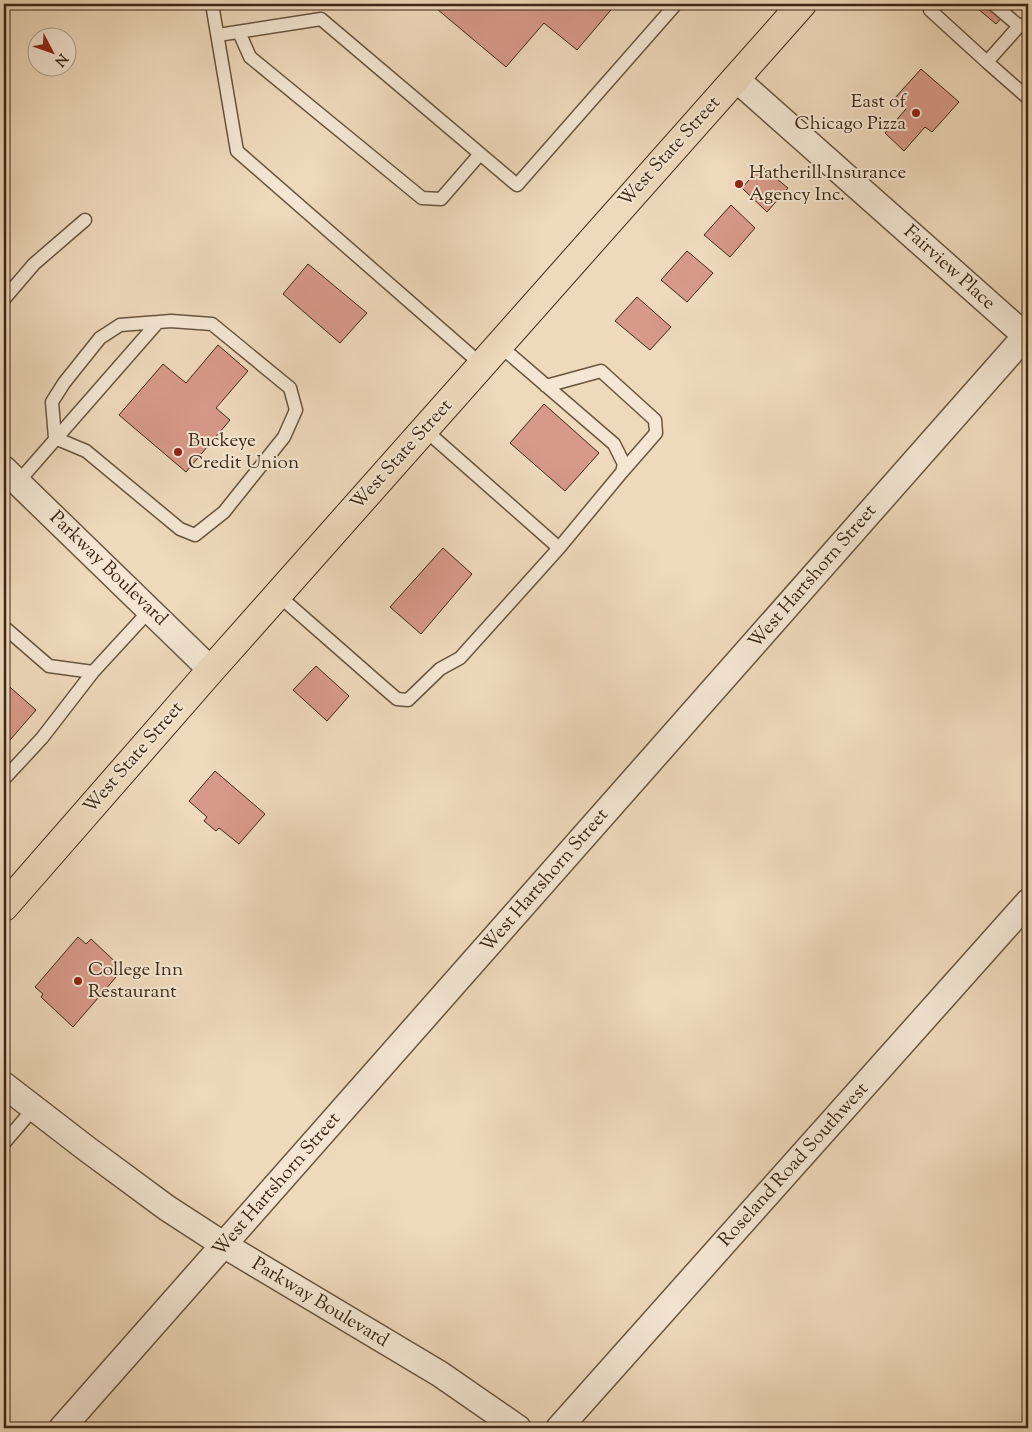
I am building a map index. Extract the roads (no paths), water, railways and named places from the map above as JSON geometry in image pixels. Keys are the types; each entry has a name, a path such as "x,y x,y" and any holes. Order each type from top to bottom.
{"highway":[{"name":"West State Street","path":"4,907 735,78 795,6"}],"street":[{"name":"Fairview Place","path":"735,78 1027,336"},
{"name":"West Hartshorn Street","path":"62,1428 1027,336"},
{"name":"Parkway Boulevard","path":"11,475 212,670"},
{"name":"Roseland Road Southwest","path":"559,1428 1028,902"},
{"name":"Parkway Boulevard","path":"4,1085 167,1208 224,1245 440,1374 518,1428"}],"lane":[{"path":"212,4 237,151 490,355 546,386 614,444 624,464 622,472"},
{"path":"218,35 321,19 517,185 676,4"},
{"path":"931,4 930,10 1028,98"},
{"path":"987,62 1024,26 993,4"},
{"path":"239,32 250,57 422,198 441,199 480,154"},
{"path":"4,299 34,264 85,220"},
{"path":"171,321 212,324 290,388 296,410 284,438 224,512 195,535 180,529 86,451 55,438 52,402 64,383 100,338 120,324 171,321"},
{"path":"11,475 55,438 158,322"},
{"path":"278,594 383,688 397,699 408,700 440,669 460,658 559,548 656,433 655,420 602,371 546,386"},
{"path":"424,429 559,548"},
{"path":"4,779 42,738 93,672 150,610"},
{"path":"4,627 49,666 93,672"},
{"path":"5,1140 34,1108"}],"place":[{"name":"East of Chicago Pizza","path":"916,113"},
{"name":"Hatherill Insurance Agency Inc.","path":"739,184"},
{"name":"Buckeye Credit Union","path":"178,452"},
{"name":"College Inn Restaurant","path":"78,981"}]}
